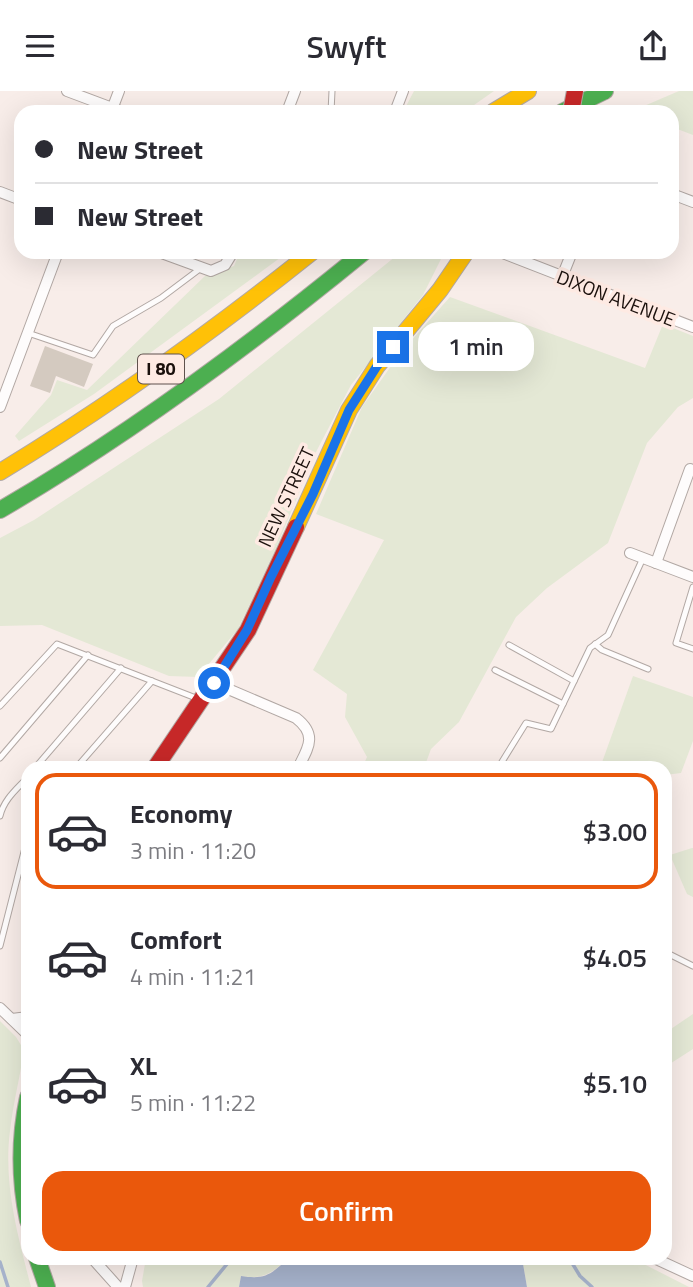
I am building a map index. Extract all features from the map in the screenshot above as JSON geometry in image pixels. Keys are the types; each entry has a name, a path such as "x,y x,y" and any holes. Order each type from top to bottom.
{"main road":[{"path":"505,105 528,91"},
{"path":"576,105 605,91"},
{"name":"I 80","path":"0,471 60,436 138,384 215,329 303,259"},
{"name":"I 80","path":"0,510 108,444 203,380 355,259"},
{"name":"NEW STREET","path":"160,761 247,630 313,494 349,410 377,366 440,290 461,259"},
{"path":"21,1137 21,1163"},
{"path":"39,1265 47,1287"}],"street":[{"path":"67,91 101,105"},
{"path":"0,407 55,259"},
{"path":"178,259 211,271 230,259"},
{"name":"DIXON AVENUE","path":"517,259 693,327"},
{"path":"562,277 569,259"},
{"path":"656,563 690,469"},
{"path":"630,553 693,577"},
{"path":"214,683 296,718 305,725 309,744 301,761"},
{"path":"0,1008 21,1028"},
{"path":"12,1019 21,1018"},
{"path":"98,1265 118,1287"},
{"path":"125,1287 131,1265"},
{"path":"669,1265 693,1276"}],"lane":[{"path":"28,333 93,355 113,326 161,298 196,266"},
{"path":"502,761 526,723 551,729 590,648 608,635 643,558"},
{"path":"693,587 676,643 693,649"},
{"path":"0,706 57,645 202,701"},
{"path":"509,645 574,681"},
{"path":"594,645 648,669"},
{"path":"0,758 88,655"},
{"path":"41,761 121,669"},
{"path":"495,670 563,704"},
{"path":"82,761 152,681"},
{"path":"0,816 10,795 21,784"},
{"path":"0,946 21,864"},
{"path":"672,956 693,966"}],"green space":[{"path":"414,91 494,91 474,105 407,105"},
{"path":"679,91 693,91 693,135 679,130 679,105 646,105"},
{"path":"237,259 278,259 94,394 19,441 15,436 51,395 57,380 87,390 205,276 234,266"},
{"path":"392,259 441,259 423,295 351,385 317,450 238,629 198,677 169,676 42,625 0,626 0,538 34,520 219,399"},
{"path":"450,297 645,368 663,324 693,336 693,398 678,407 647,443 608,543 547,588 516,617 459,722 431,749 427,761 365,761 367,757 345,717 347,694 313,670 384,540 316,514 362,407 401,352"},
{"path":"633,676 693,697 693,741 681,773 672,774 672,761 603,761"},
{"path":"693,848 693,897 687,894 672,854"},
{"path":"693,1014 693,1049 672,1062 672,1028"},
{"path":"0,1021 21,1045 21,1066 11,1121 8,1170 21,1249 21,1265 25,1265 31,1287 0,1287"},
{"path":"145,1265 281,1265 267,1274 241,1276 239,1287 143,1287"},
{"path":"523,1265 646,1265 689,1287 527,1287"}],"water":[{"path":"281,1265 523,1265 527,1287 239,1287 241,1276 268,1275"}],"building":[{"path":"45,346 93,364 84,387 56,376 50,393 30,386"}],"waterway":[{"path":"0,1262 8,1287"},
{"path":"208,1287 226,1265"},
{"path":"573,1265 592,1287"}],"traffic: fast":[{"path":"576,105 605,91"},
{"path":"0,510 187,389 355,259"},
{"path":"39,1265 47,1287"}],"traffic: slow":[{"path":"505,105 528,91"},
{"path":"0,472 159,367 303,259"},
{"path":"296,527 349,410 377,366 440,290 461,259"}],"traffic: jam":[{"path":"572,105 575,91"},
{"path":"160,761 248,630 296,527"}],"route":[{"path":"214,683 261,602 313,494 349,410 377,366 393,347"}]}
